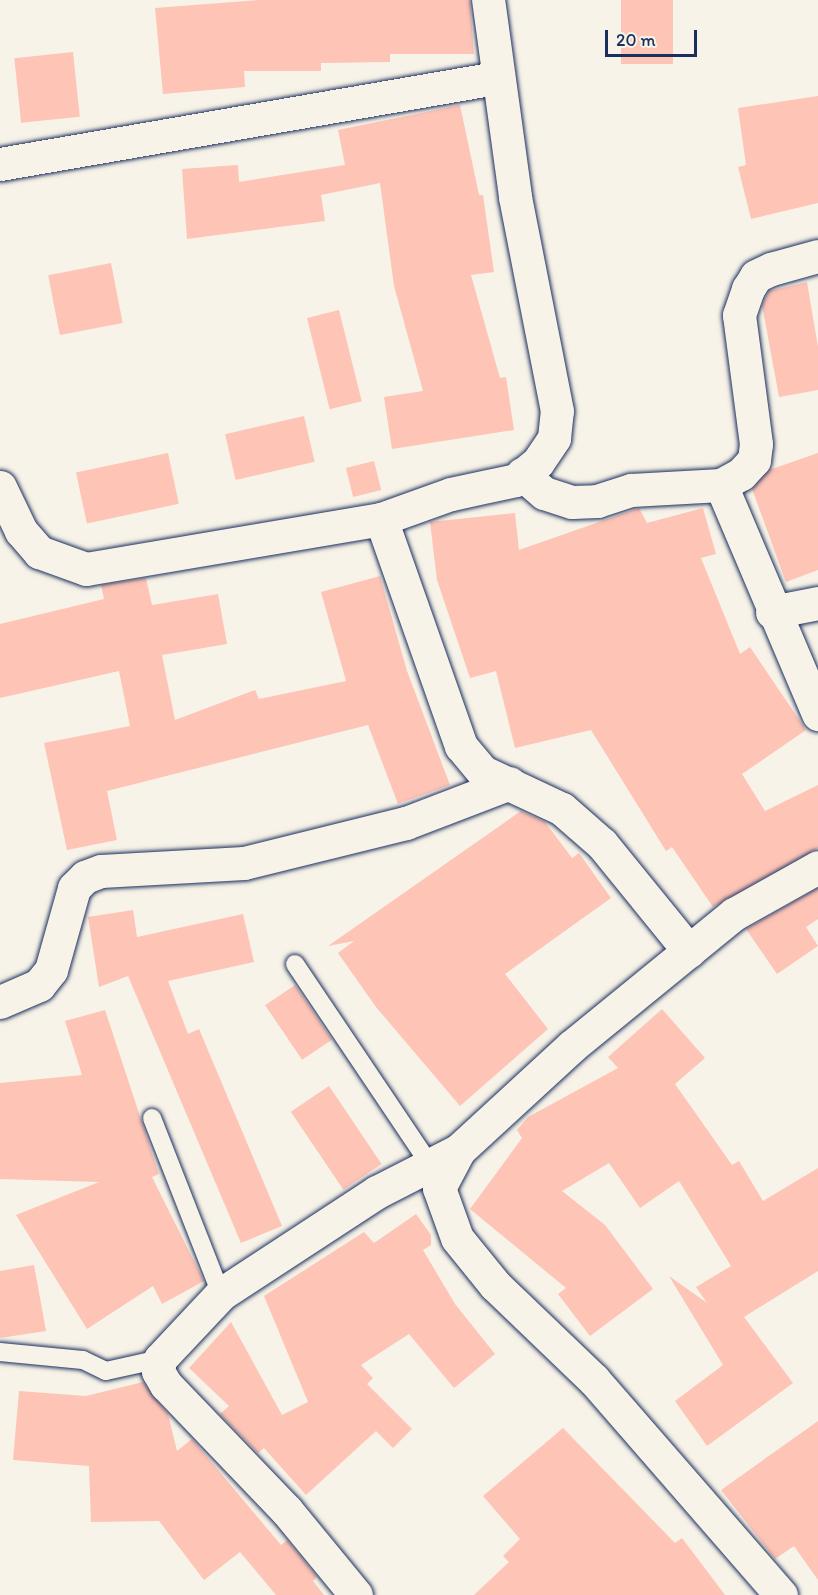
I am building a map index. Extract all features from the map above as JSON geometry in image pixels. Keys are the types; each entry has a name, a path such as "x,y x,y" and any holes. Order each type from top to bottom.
{"street":[{"path":"0,487 21,531 39,552 86,569 381,519 522,474 555,438 557,411 496,78 488,0"},
{"path":"0,164 496,78"},
{"path":"522,474 544,493 572,502 643,488 721,485 754,460 739,315 748,289 756,276 771,268 818,256"},
{"path":"721,485 772,612 818,714"},
{"path":"381,519 461,746 483,772 562,809 603,844 689,951"},
{"path":"772,612 818,603"},
{"path":"0,1002 39,985 51,970 74,888 85,877 101,871 244,862 406,823 510,783"},
{"path":"356,1595 287,1511 166,1385 158,1371 160,1359 221,1294 377,1192 459,1150 572,1046 734,914 818,867"},
{"path":"459,1150 440,1188 457,1238 495,1285 594,1380 781,1595"}],"lane":[{"path":"295,963 430,1166"},
{"path":"152,1118 221,1294"},
{"path":"0,1352 83,1360 106,1371 160,1359"}],"building":[{"path":"259,0 470,0 474,54 390,54 390,62 321,63 321,71 244,71 245,87 163,94 155,8"},
{"path":"621,0 673,0 673,64 621,64"},
{"path":"73,52 80,117 21,123 14,58"},
{"path":"818,96 818,203 751,219 738,167 746,165 738,108"},
{"path":"460,105 479,195 483,195 494,272 471,275 500,378 506,377 514,430 392,449 384,397 423,391 394,286 380,183 321,195 325,221 187,239 182,169 238,165 239,182 345,165 338,130"},
{"path":"111,263 123,323 60,335 48,275"},
{"path":"807,282 818,347 818,390 779,397 762,305 769,291"},
{"path":"339,310 362,401 330,409 307,318"},
{"path":"304,416 315,462 236,480 225,434"},
{"path":"168,453 179,504 87,523 76,473"},
{"path":"818,453 818,570 786,582 752,489 769,470"},
{"path":"374,461 381,490 353,497 346,468"},
{"path":"639,508 647,523 703,508 716,554 701,558 740,654 750,647 806,730 742,774 765,811 818,785 818,848 713,907 672,847 666,851 591,730 515,748 496,671 470,678 437,580 430,522 515,513 519,550"},
{"path":"380,576 407,671 450,785 398,804 368,725 107,791 117,840 67,850 44,743 130,726 119,671 0,698 0,624 104,599 101,585 146,578 152,605 218,594 227,644 162,655 175,720 255,690 259,699 346,681 321,592"},
{"path":"521,811 545,822 572,858 579,853 611,898 505,974 548,1029 460,1106 376,1007 338,953 354,941 328,946"},
{"path":"818,888 818,919 806,927 818,946 777,974 746,929"},
{"path":"133,910 137,937 243,914 254,962 168,981 188,1034 199,1029 282,1226 241,1243 128,976 99,987 88,917"},
{"path":"295,985 332,1040 302,1060 265,1005"},
{"path":"662,1009 705,1058 675,1084 732,1165 739,1161 763,1201 818,1168 818,1271 744,1317 793,1383 707,1446 675,1401 723,1365 669,1276 707,1303 696,1287 731,1266 679,1181 640,1208 609,1163 562,1191 605,1225 653,1289 590,1336 558,1294 566,1288 470,1209 522,1138 517,1130 528,1117 618,1068 608,1057"},
{"path":"105,1010 159,1174 152,1177 204,1281 162,1304 153,1286 87,1329 16,1215 99,1182 0,1179 0,1083 82,1075 65,1021"},
{"path":"329,1086 382,1164 343,1190 291,1112"},
{"path":"416,1214 431,1235 431,1245 423,1250 455,1304 495,1354 454,1388 409,1334 361,1365 373,1378 367,1384 412,1429 393,1448 376,1431 306,1495 264,1448 258,1453 220,1414 229,1406 189,1368 231,1322 282,1415 308,1402 264,1296 364,1232 374,1243"},
{"path":"34,1265 46,1331 0,1338 0,1271"},
{"path":"143,1382 168,1414 177,1451 192,1439 281,1545 287,1540 317,1577 313,1581 324,1595 276,1595 240,1552 204,1580 159,1521 91,1522 89,1466 13,1460 19,1391 86,1396"},
{"path":"818,1421 818,1580 794,1546 775,1559 721,1490"},
{"path":"563,1428 675,1543 682,1538 725,1595 474,1595 509,1562 503,1556 520,1539 483,1496"}]}
